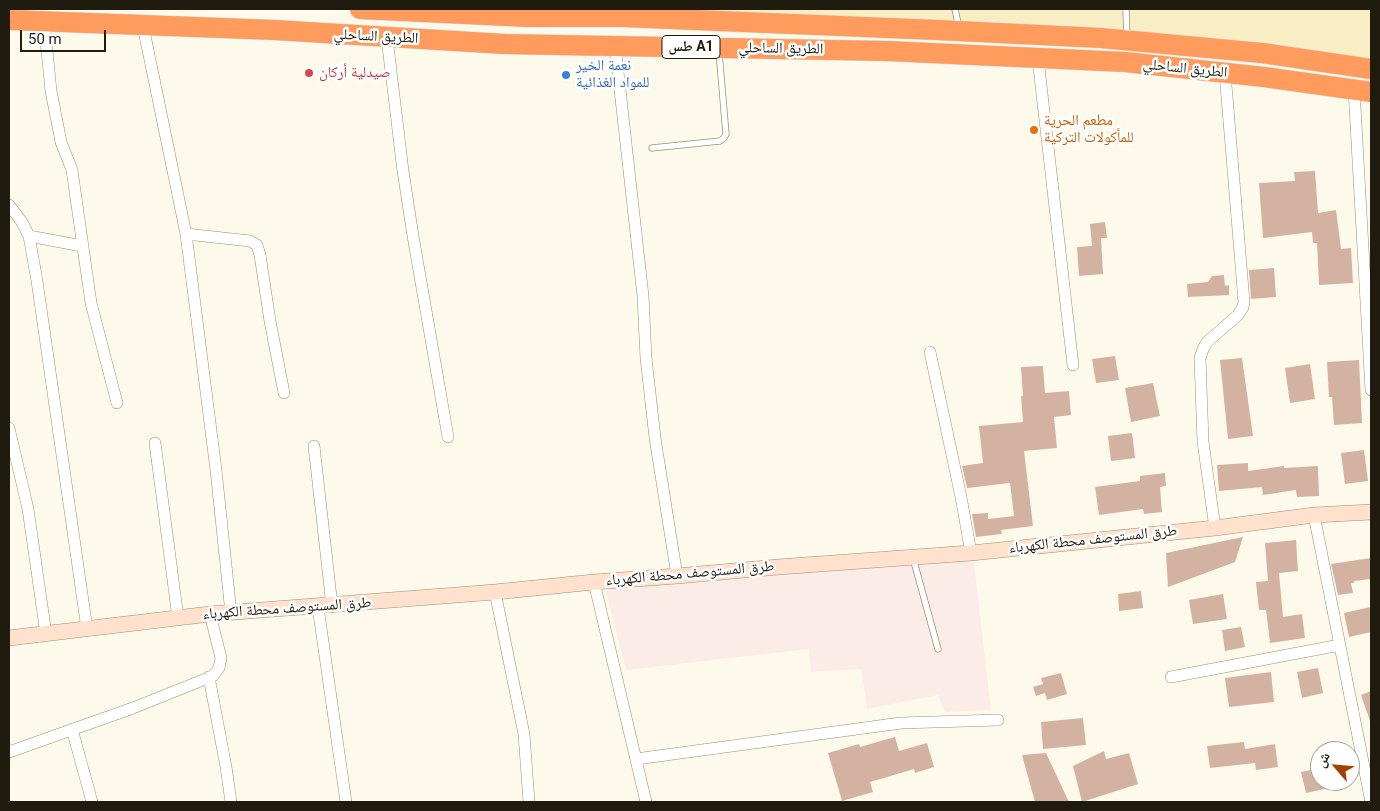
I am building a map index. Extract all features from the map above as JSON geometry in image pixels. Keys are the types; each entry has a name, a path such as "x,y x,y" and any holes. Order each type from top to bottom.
{"highway":[{"name":"الطريق الساحلي","path":"360,9 505,12 1127,40 1262,53 1371,69"},
{"path":"601,9 623,18"},
{"path":"504,44 505,12"},
{"path":"527,44 528,13"},
{"name":"الطريق الساحلي","path":"9,20 275,30 504,44 914,52 1125,62 1362,90"}],"street":[{"path":"44,21 51,90 61,142 72,170 91,303 117,403"},
{"path":"143,26 186,234 216,470 231,613"},
{"path":"387,38 409,208 448,437"},
{"path":"615,45 643,296 646,358 653,418 677,576"},
{"path":"1038,58 1073,365"},
{"path":"1215,528 1203,442 1200,358 1207,342 1238,315 1244,302 1225,73"},
{"path":"1362,90 1371,390"},
{"path":"9,205 22,222 29,236 42,309 87,629"},
{"path":"186,234 250,241 256,245 260,255 284,393"},
{"path":"29,236 82,246"},
{"path":"930,352 971,553"},
{"path":"9,428 28,509 46,634"},
{"path":"155,443 178,618"},
{"path":"314,446 325,606 346,802"},
{"name":"طرق المستوصف محطة الكهرباء","path":"9,638 210,614 495,592 912,556 971,553 1215,528 1314,515 1371,512"},
{"path":"1314,515 1371,802"},
{"path":"594,582 646,802"},
{"path":"495,592 524,734 529,802"},
{"path":"9,752 133,708 213,676 219,668 221,658 210,614"},
{"path":"1171,677 1340,645"},
{"path":"209,677 226,767 230,802"},
{"path":"636,759 901,723 998,720"},
{"path":"72,729 92,802"}],"lane":[{"path":"955,9 959,31"},
{"path":"1126,9 1127,40"},
{"path":"652,148 720,141 724,138 726,134 718,47"},
{"path":"912,556 938,649"}],"shaded area":[{"path":"601,9 1371,9 1371,69"},
{"path":"973,555 991,710 945,712 938,695 867,709 861,669 811,672 809,649 626,670 602,575"}],"building":[{"path":"1315,171 1318,213 1336,210 1341,249 1351,248 1353,283 1319,285 1317,243 1313,243 1312,232 1263,238 1259,183 1295,181 1294,172"},
{"path":"1105,222 1107,238 1101,238 1103,274 1079,276 1077,247 1092,246 1090,224"},
{"path":"1274,268 1276,297 1251,299 1249,270"},
{"path":"1224,275 1225,286 1229,285 1229,295 1188,297 1187,284 1208,282 1212,276"},
{"path":"1115,356 1119,380 1096,383 1092,359"},
{"path":"1242,358 1253,436 1228,439 1220,360"},
{"path":"1359,360 1362,423 1334,425 1332,397 1329,397 1327,362"},
{"path":"1310,364 1315,399 1290,403 1285,368"},
{"path":"1043,366 1045,393 1069,391 1071,415 1054,417 1057,448 1024,451 1033,526 1001,530 1002,534 976,537 972,514 988,513 988,519 1014,516 1010,483 967,488 962,466 983,463 979,426 1023,422 1021,367"},
{"path":"1153,383 1160,416 1131,422 1125,388"},
{"path":"1132,433 1135,458 1111,461 1108,436"},
{"path":"1364,450 1368,481 1345,484 1341,453"},
{"path":"1248,463 1248,471 1284,466 1284,468 1318,466 1319,496 1297,497 1296,490 1263,495 1262,487 1219,491 1217,465"},
{"path":"1165,473 1166,486 1160,487 1162,512 1144,514 1143,509 1099,515 1095,487 1140,481 1140,476"},
{"path":"1243,537 1235,562 1168,587 1166,553"},
{"path":"1296,540 1298,571 1279,573 1283,617 1302,614 1305,638 1270,643 1266,610 1259,610 1256,582 1268,581 1265,543"},
{"path":"1371,558 1371,579 1354,581 1354,583 1351,583 1353,593 1338,595 1331,564"},
{"path":"1141,591 1143,608 1119,611 1118,594"},
{"path":"1223,594 1227,619 1193,624 1189,600"},
{"path":"1371,607 1371,632 1349,637 1344,613"},
{"path":"1241,627 1245,647 1225,651 1222,630"},
{"path":"1318,668 1323,693 1302,698 1297,672"},
{"path":"1271,672 1274,702 1229,707 1225,678"},
{"path":"1061,673 1067,694 1047,700 1045,693 1036,696 1033,687 1043,684 1041,678"},
{"path":"1371,691 1371,720 1370,721 1361,695"},
{"path":"1083,718 1086,745 1043,749 1041,722"},
{"path":"895,737 899,751 927,743 934,767 915,773 914,769 870,782 873,792 842,801 828,753 859,744 860,747"},
{"path":"1244,742 1245,749 1275,744 1278,767 1256,770 1255,763 1210,768 1207,746"},
{"path":"1104,751 1106,759 1129,753 1138,784 1082,802 1073,766"},
{"path":"1046,753 1069,802 1035,802 1022,755"},
{"path":"1310,770 1310,791 1315,791 1306,793 1301,772"}],"place":[{"name":"صيدلية أركان","path":"309,73"},
{"name":"نعمة الخير للمواد الغذائية","path":"566,75"},
{"name":"مطعم الحرية للمأكولات التركية","path":"1034,130"}]}
